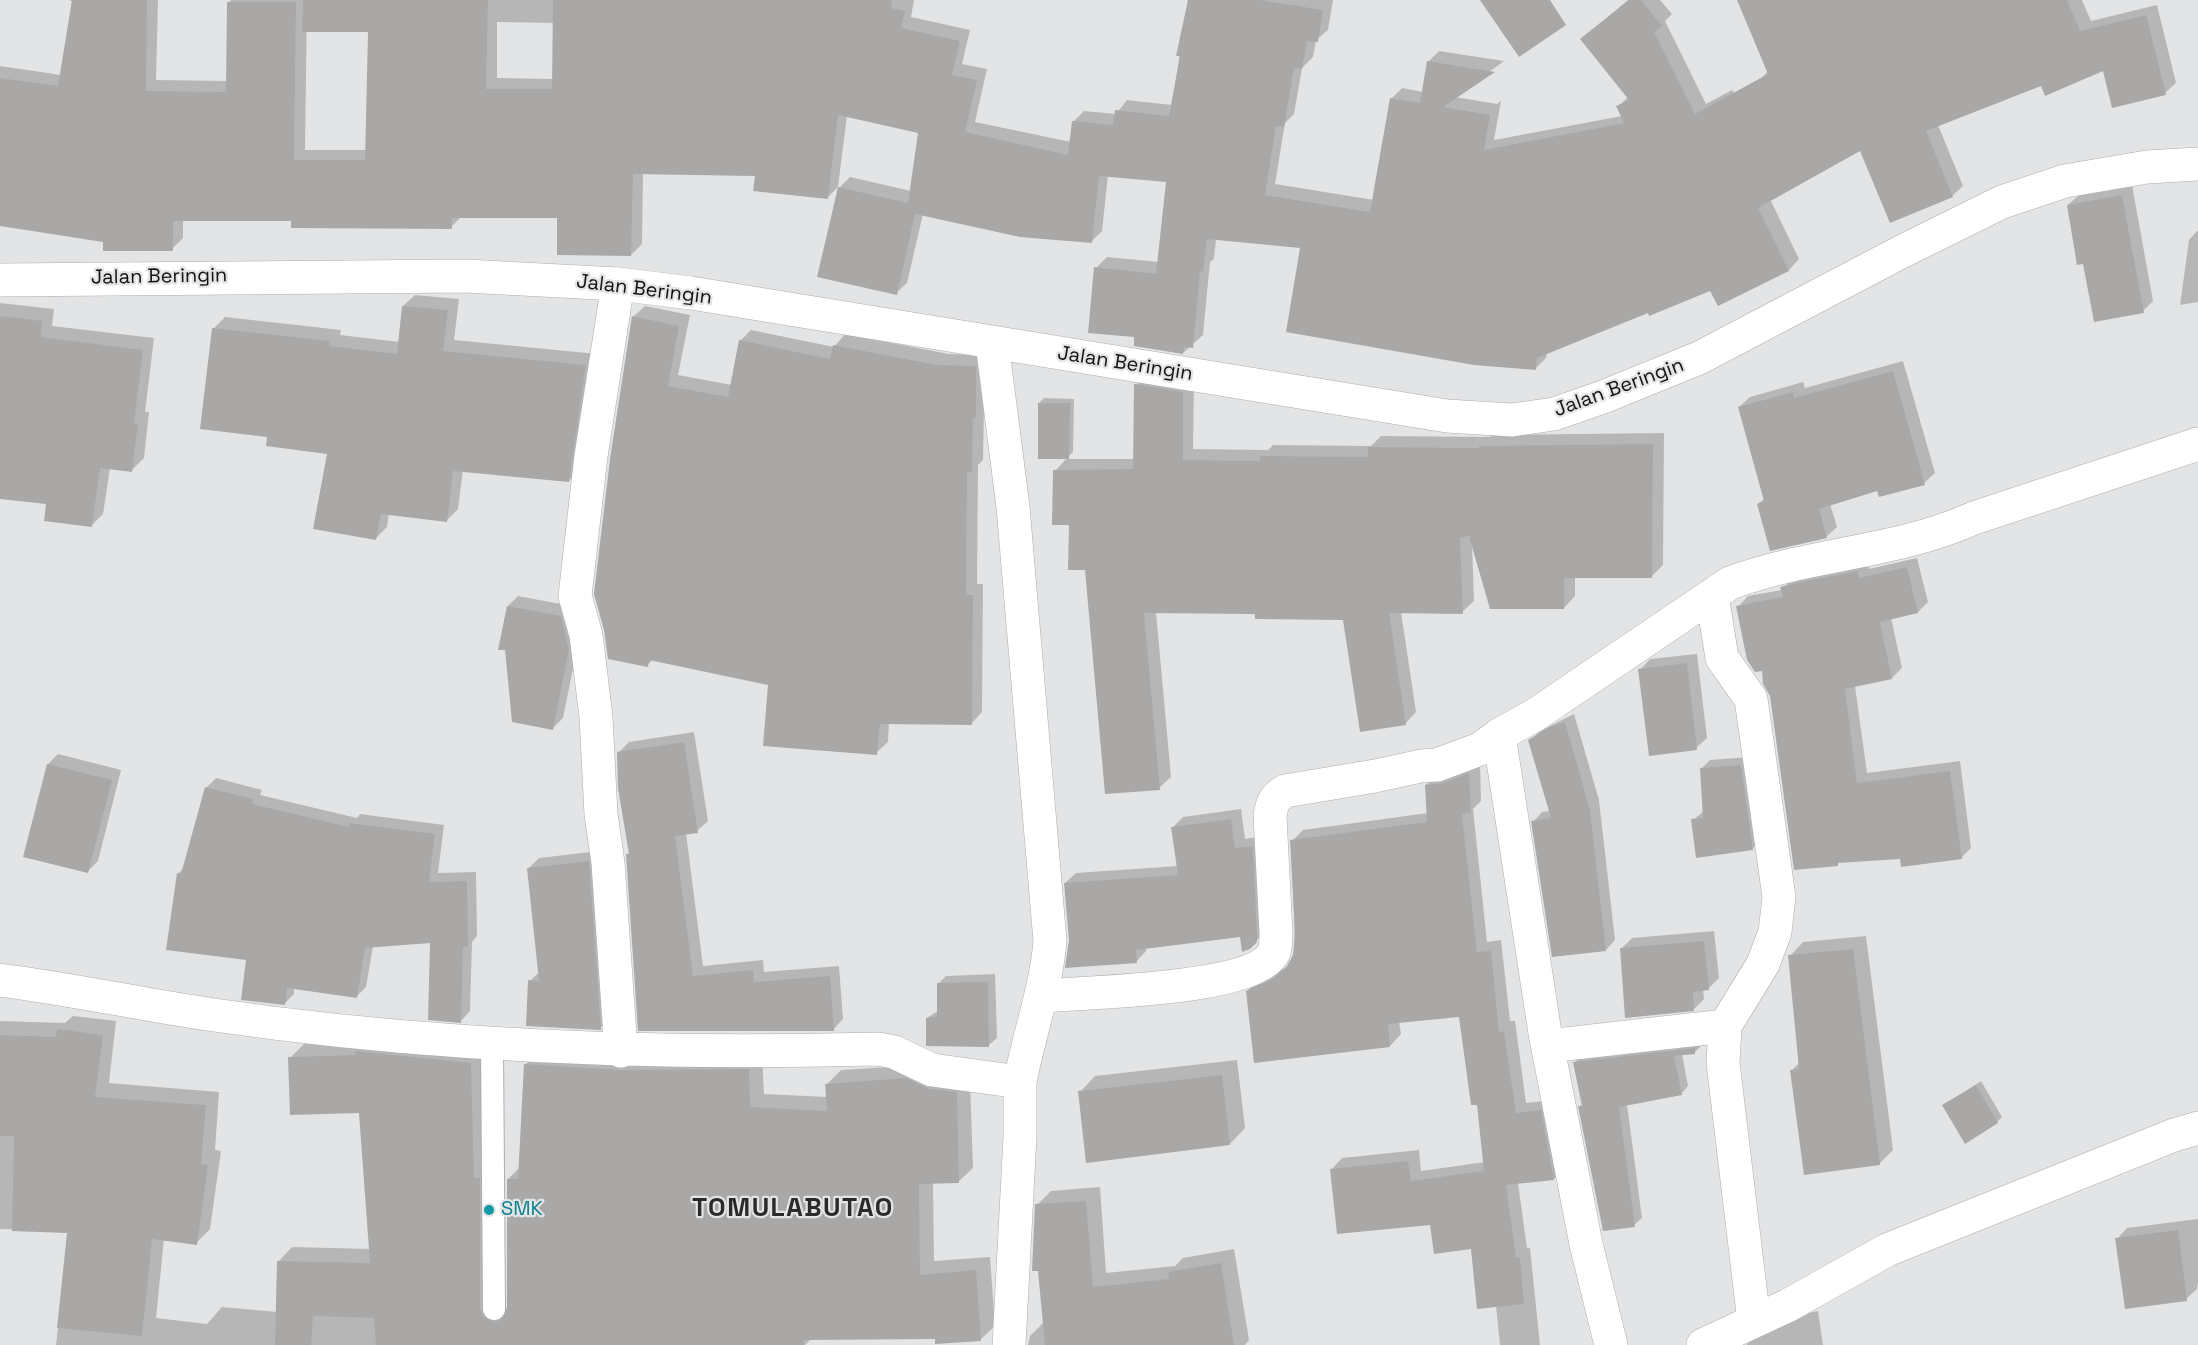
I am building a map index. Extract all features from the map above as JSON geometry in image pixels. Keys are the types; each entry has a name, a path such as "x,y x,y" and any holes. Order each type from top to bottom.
{"street":[{"name":"Jalan Beringin","path":"0,279 465,276 618,284 691,293 1447,416 1512,420 1554,414 1699,358 1900,252 2002,202 2065,181 2147,167 2198,164"},
{"path":"618,284 591,456 575,596 586,635 596,717 601,814 608,863 621,1051"},
{"path":"992,343 1012,507 1049,931 1048,967 1042,996 1029,1035 1020,1082 1020,1136 1009,1345"},
{"path":"1042,996 1155,989 1245,973 1265,961 1274,952 1276,933 1270,816 1273,801 1285,790 1437,765 1479,749 1534,715 1730,583 1762,571 1940,534 1974,518 2198,444"},
{"path":"1712,595 1722,658 1751,699 1779,897 1775,932 1763,964 1725,1026 1723,1064 1754,1321"},
{"path":"1499,735 1548,1046 1586,1244 1611,1345"},
{"path":"0,980 214,1015 492,1044 621,1051 878,1049 894,1052 932,1070 1020,1082"},
{"path":"1548,1046 1725,1026"},
{"path":"1703,1345 1787,1306 1887,1250 2174,1135 2198,1128"}],"lane":[{"path":"492,1044 494,1309"}],"building":[{"path":"72,0 147,0 146,91 226,92 227,2 296,2 294,160 365,160 368,32 302,32 303,0 488,0 486,89 552,89 553,0 892,0 891,8 905,11 901,28 960,41 952,75 977,80 965,132 1068,155 1072,121 1113,125 1115,110 1169,116 1180,56 1176,56 1188,0 1259,0 1323,10 1318,42 1307,41 1302,69 1294,68 1284,127 1276,126 1265,195 1370,212 1390,98 1420,103 1427,61 1495,72 1443,107 1490,115 1484,150 1624,123 1616,106 1629,100 1580,39 1629,0 1641,0 1662,26 1654,32 1695,114 1768,74 1737,0 2067,0 2080,31 2146,15 2166,95 2112,108 2103,71 2045,96 2041,86 1926,131 1953,197 1890,223 1860,151 1758,208 1789,271 1718,306 1710,291 1649,316 1648,313 1537,358 1536,370 1474,365 1286,332 1300,248 1207,239 1203,272 1200,271 1193,348 1184,347 1183,354 1134,346 1134,337 1088,333 1094,267 1156,274 1166,182 1099,176 1092,243 1020,237 915,214 897,295 817,277 838,187 908,203 918,133 838,115 828,199 753,191 755,176 633,174 631,256 557,255 557,218 452,218 452,229 291,228 291,221 173,221 173,251 103,251 103,242 0,226 0,78 58,86"},
{"path":"1480,0 1550,0 1566,25 1519,57"},
{"path":"2122,195 2144,313 2094,322 2083,264 2077,265 2067,205"},
{"path":"402,306 448,310 443,351 586,365 569,482 453,471 447,522 381,514 376,540 313,529 327,454 266,446 267,437 200,429 212,328 330,341 329,346 397,354"},
{"path":"0,316 42,321 41,337 143,350 134,423 138,424 132,472 100,468 92,527 44,521 46,504 0,499"},
{"path":"632,316 679,326 668,386 728,397 739,340 830,359 833,345 937,365 976,366 976,418 973,418 972,472 967,472 966,595 973,595 972,725 880,724 877,755 763,746 768,685 649,660 648,667 608,659 604,630 594,594 610,459"},
{"path":"1893,371 1925,485 1879,497 1877,491 1819,509 1827,538 1770,551 1757,504 1764,501 1738,407 1793,392 1794,398"},
{"path":"1134,384 1183,392 1183,460 1260,461 1260,456 1368,457 1368,447 1479,448 1479,446 1653,444 1652,578 1564,578 1564,609 1490,609 1469,536 1460,538 1463,614 1389,613 1406,725 1360,732 1343,620 1255,619 1255,614 1144,613 1160,790 1105,794 1085,570 1068,570 1069,525 1052,525 1053,470 1133,469"},
{"path":"1038,403 1070,403 1069,459 1038,459"},
{"path":"1907,567 1918,613 1880,622 1892,679 1845,689 1857,783 1950,771 1962,859 1901,867 1900,859 1838,863 1838,866 1794,870 1770,696 1763,684 1762,671 1755,672 1747,660 1736,606 1783,597 1780,587 1796,583 1858,571 1859,578"},
{"path":"507,606 561,616 569,650 553,730 512,722 505,650 498,650"},
{"path":"1687,663 1697,750 1649,756 1638,669"},
{"path":"1565,722 1590,810 1606,951 1552,957 1531,821 1551,818 1528,740 1552,726"},
{"path":"684,742 698,833 675,836 693,976 753,970 754,982 830,976 834,1031 638,1031 626,854 629,854 618,788 617,752"},
{"path":"47,764 112,780 88,873 23,857"},
{"path":"1741,765 1753,850 1696,858 1691,819 1703,818 1700,768"},
{"path":"1469,773 1471,813 1462,814 1477,952 1491,951 1499,1032 1504,1031 1516,1113 1541,1110 1554,1180 1506,1185 1516,1258 1520,1258 1524,1304 1477,1309 1471,1249 1434,1254 1430,1225 1337,1234 1330,1169 1408,1161 1411,1181 1484,1171 1477,1105 1471,1105 1459,1017 1388,1024 1390,1047 1254,1063 1246,991 1273,979 1287,966 1293,956 1295,933 1290,840 1427,822 1425,785 1443,783"},
{"path":"205,787 253,799 252,804 349,827 349,823 435,834 429,882 467,881 468,947 463,947 461,1023 428,1020 430,943 365,948 357,998 287,988 285,1005 241,1000 246,960 166,950 177,873 181,874"},
{"path":"1231,819 1235,848 1253,846 1257,942 1250,949 1242,952 1240,937 1136,950 1137,963 1065,968 1069,940 1064,883 1178,875 1171,827"},
{"path":"589,861 601,1030 526,1026 528,980 539,981 527,868"},
{"path":"1704,941 1709,990 1693,992 1694,1011 1625,1018 1620,948"},
{"path":"1853,949 1880,1165 1804,1175 1790,1070 1799,1069 1788,955"},
{"path":"988,982 989,1047 926,1046 926,1018 937,1017 937,983"},
{"path":"57,1029 103,1035 95,1097 206,1105 201,1164 208,1165 197,1245 152,1239 142,1336 57,1328 67,1233 12,1231 14,1136 0,1136 0,1035 56,1037"},
{"path":"1695,1048 1695,1054 1674,1056 1682,1095 1619,1107 1635,1227 1603,1231 1578,1106 1582,1106 1573,1062"},
{"path":"355,1051 471,1063 474,1178 480,1178 480,1309 483,1316 494,1322 501,1320 507,1309 507,1179 518,1179 524,1064 622,1070 749,1069 750,1107 827,1111 825,1084 906,1078 929,1089 957,1092 959,1183 919,1184 920,1275 976,1270 981,1341 935,1344 935,1339 803,1340 804,1345 376,1345 374,1318 313,1316 311,1345 275,1345 277,1261 370,1263 359,1113 290,1115 288,1057 355,1055"},
{"path":"1222,1075 1230,1145 1086,1163 1078,1091"},
{"path":"1976,1085 1998,1123 1965,1144 1942,1105"},
{"path":"1086,1201 1093,1287 1169,1279 1168,1272 1221,1263 1234,1345 1045,1345 1038,1271 1032,1271 1035,1204"},
{"path":"2178,1230 2187,1301 2125,1309 2115,1238"}],"place":[{"name":"SMK","path":"489,1210"}],"district":[{"name":"TOMULABUTAO","path":"793,1209"}]}
